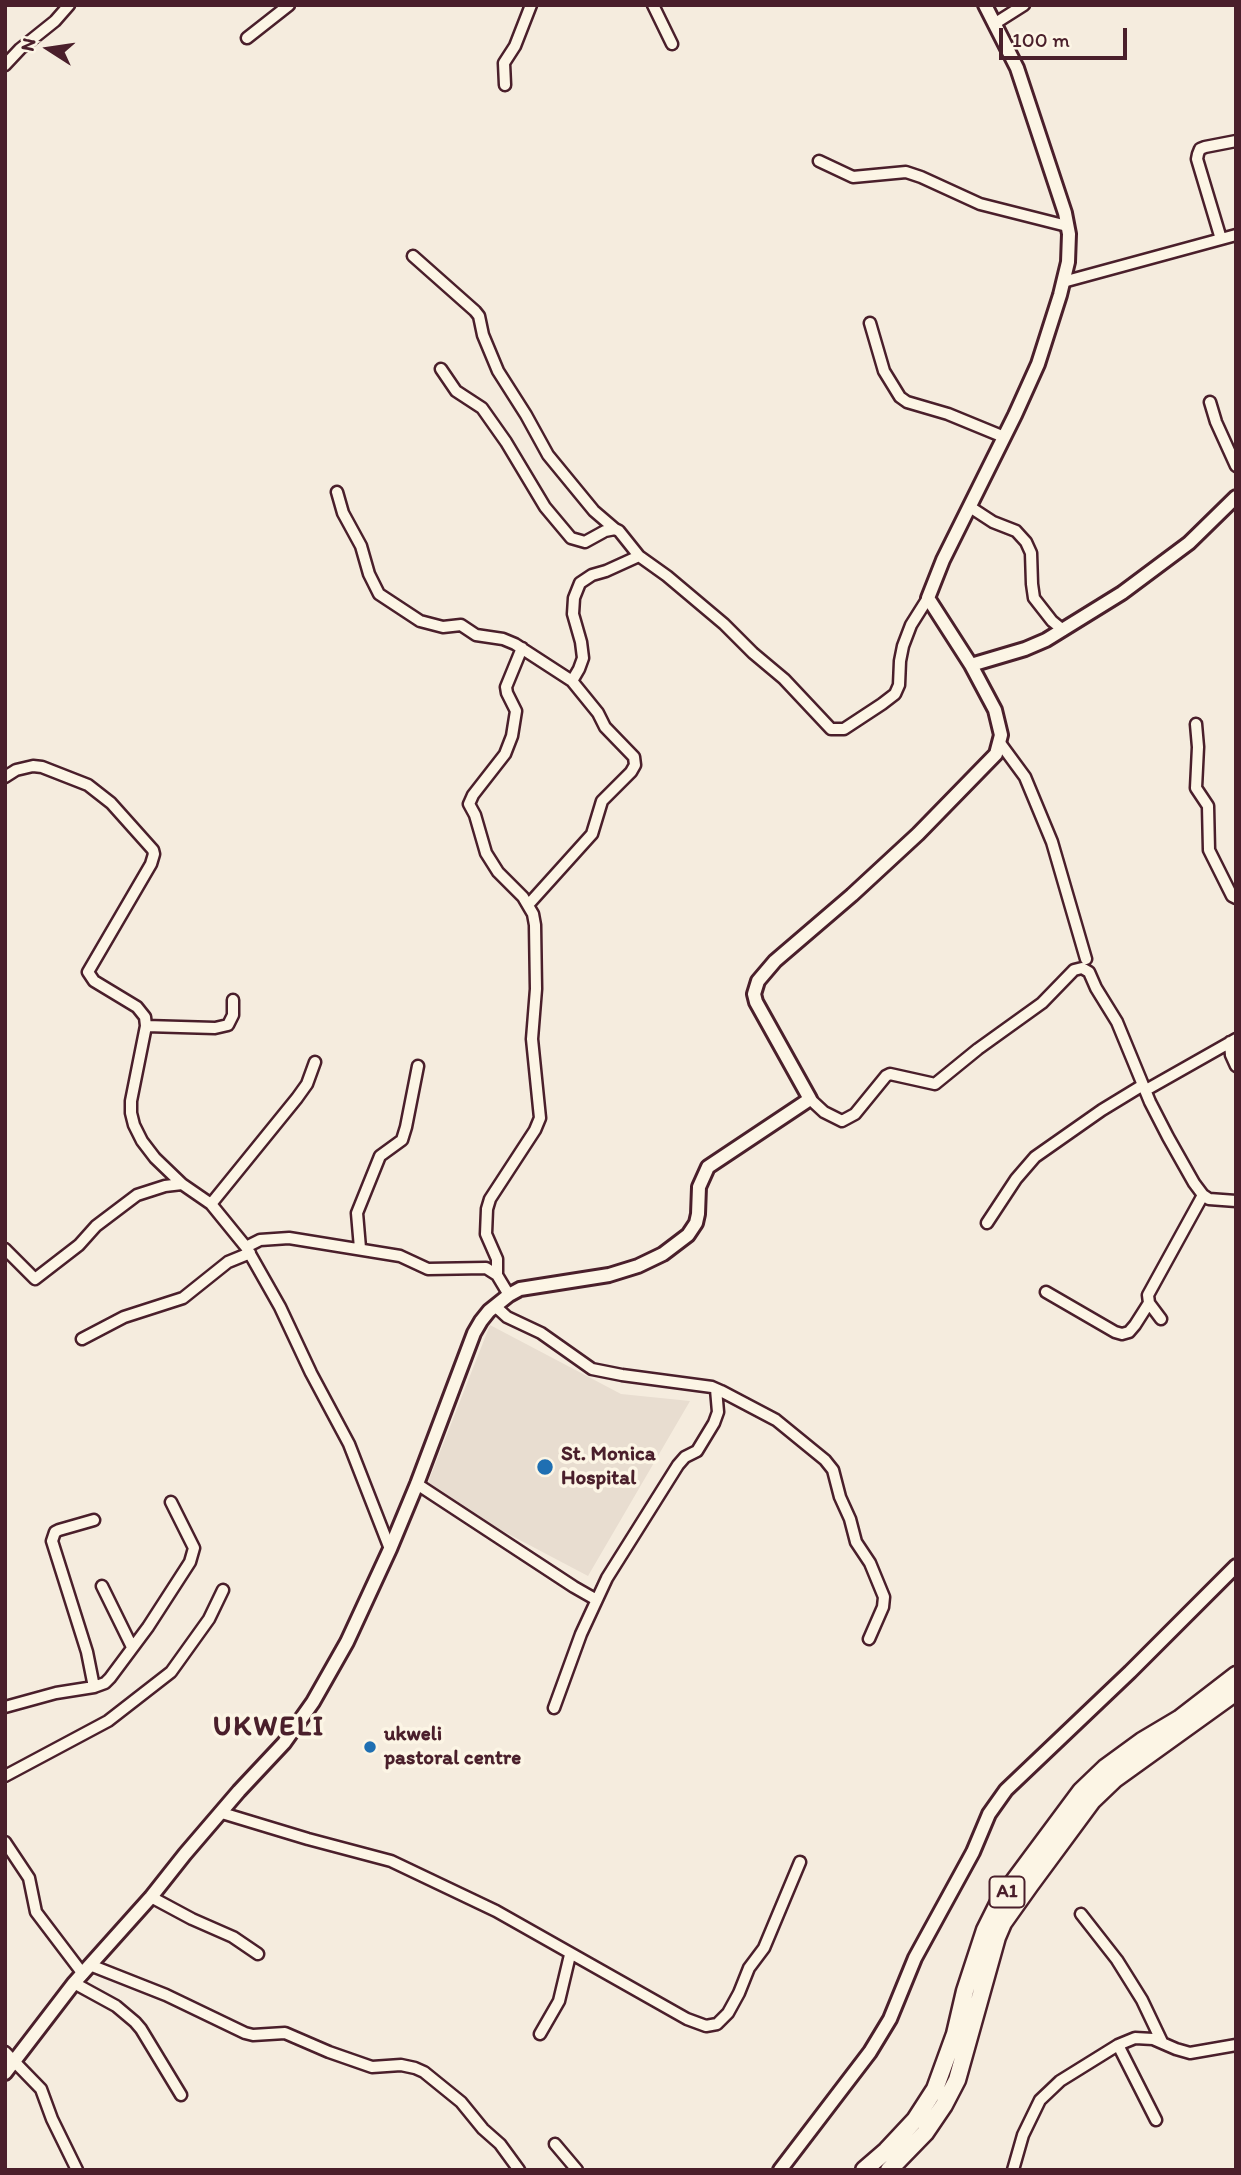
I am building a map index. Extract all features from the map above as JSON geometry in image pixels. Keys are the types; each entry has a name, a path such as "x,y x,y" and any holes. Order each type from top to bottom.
{"highway":[{"name":"A1","path":"864,2170 915,2120 935,2089 955,2034 965,1991 985,1930 1000,1900 1082,1791 1113,1761 1179,1719 1236,1675"},
{"name":"A1","path":"890,2170 925,2133 957,2080 997,1937 1003,1923 1030,1885 1092,1801 1115,1779 1236,1692"}],"street":[{"path":"5,65 69,5"},
{"path":"247,38 289,5"},
{"path":"505,85 505,63 515,46 531,5"},
{"path":"653,5 672,44"},
{"path":"413,256 475,310 498,371 548,455 594,511 619,531 639,556 714,615 784,679 826,725 836,730 844,729 895,694 899,685 903,646 911,625 928,598 943,560 1038,363 1068,262 1068,226 1017,68 985,5"},
{"path":"994,24 1024,5"},
{"path":"1221,240 1197,159 1200,149 1205,146 1236,141"},
{"path":"819,161 853,177 906,172 980,204 1068,226"},
{"path":"1063,282 1236,236"},
{"path":"870,323 884,371 900,397 907,402 948,414 1004,437"},
{"path":"441,369 456,391 482,408 545,507 571,538 585,542 615,529"},
{"path":"1210,402 1236,466"},
{"path":"337,492 343,513 361,546 372,582 382,597 420,621 443,627 461,625 476,635 503,639 522,648 572,681 598,713 605,727 632,754 635,765 601,801 592,834 528,905"},
{"path":"971,666 1046,640 1122,593 1189,543 1236,497"},
{"path":"970,507 993,522 1016,531 1026,541 1031,553 1034,598 1052,621 1063,630"},
{"path":"572,681 583,658 573,614 580,583 592,575 639,556"},
{"path":"928,598 995,710 1000,724 1000,743 996,754 918,834 775,961 758,981 754,994 756,1002 810,1099 824,1112 842,1121 855,1114 890,1074 935,1084 988,1041 1042,1003 1078,968 1085,969 1113,1014 1168,1137 1203,1195 1212,1200 1236,1201"},
{"path":"497,1275 496,1259 486,1234 487,1209 490,1199 540,1118 532,1039 536,989 535,925 528,905 498,872 486,853 470,804 473,795 505,754 512,736 516,711 506,687 522,648"},
{"path":"1196,724 1196,788 1208,806 1209,850 1232,896 1236,898"},
{"path":"1000,743 1024,777 1052,842 1086,959"},
{"path":"5,777 16,770 33,766 88,785 111,803 153,850 151,864 88,972 94,981 137,1007 145,1017 146,1026 131,1113 142,1141 155,1158 182,1184 211,1204 248,1250 281,1307 310,1373 349,1444 390,1549"},
{"path":"146,1026 215,1028 228,1025 233,1015 233,1000"},
{"path":"1233,1041 1231,1055 1236,1066"},
{"path":"987,1223 1016,1179 1035,1157 1102,1110 1233,1041"},
{"path":"211,1204 297,1098 307,1084 315,1062"},
{"path":"360,1248 357,1213 380,1156 402,1140 407,1127 418,1066"},
{"path":"5,2073 10,2057 151,1897 239,1791 284,1743 313,1702 347,1642 390,1549 481,1321 495,1306 520,1289 609,1275 638,1266 663,1254 688,1234 696,1223 699,1187 708,1167 810,1099"},
{"path":"5,1249 34,1279 137,1195 182,1184"},
{"path":"1046,1292 1122,1334 1129,1332 1149,1303 1149,1292 1203,1195"},
{"path":"82,1339 124,1317 183,1298 260,1240 289,1238 360,1248 400,1256 428,1269 486,1268 497,1275 509,1295"},
{"path":"1149,1303 1161,1319"},
{"path":"495,1306 507,1317 541,1333 592,1369 716,1389 776,1420 825,1461 833,1470 856,1542 870,1563 884,1597 883,1607 869,1639"},
{"path":"554,1708 595,1599 678,1465 697,1451 714,1423 718,1412 716,1389"},
{"path":"417,1484 595,1599"},
{"path":"5,1707 105,1683 167,1600 190,1562 194,1548 171,1502"},
{"path":"94,1520 55,1532 52,1541 94,1687"},
{"path":"780,2170 870,2052 890,2019 915,1958 973,1853 989,1814 1006,1790 1236,1566"},
{"path":"102,1587 132,1647"},
{"path":"5,1776 108,1721 171,1672 209,1619 222,1590"},
{"path":"222,1813 391,1861 496,1911 687,2020 712,2026 727,2013 749,1968 764,1948 800,1863"},
{"path":"5,1842 29,1878 36,1912 82,1974 141,2029 181,2095"},
{"path":"151,1897 233,1937 258,1954"},
{"path":"1081,1914 1117,1960 1142,2000 1161,2042"},
{"path":"540,2034 559,2001 570,1955"},
{"path":"82,1974 166,1995 245,2033 285,2033 372,2067 401,2066 424,2072 461,2102 520,2170"},
{"path":"1013,2170 1030,2120 1050,2089 1118,2045 1135,2038 1153,2039 1190,2053 1236,2045"},
{"path":"1118,2045 1156,2120"},
{"path":"10,2057 41,2089 52,2119 77,2170"},
{"path":"555,2144 577,2170"}],"shaded area":[{"path":"490,1325 621,1394 690,1401 588,1576 425,1490"}],"place":[{"name":"St. Monica Hospital","path":"545,1467"},
{"name":"ukweli pastoral centre","path":"370,1747"}],"district":[{"name":"UKWELI","path":"269,1728"}]}
